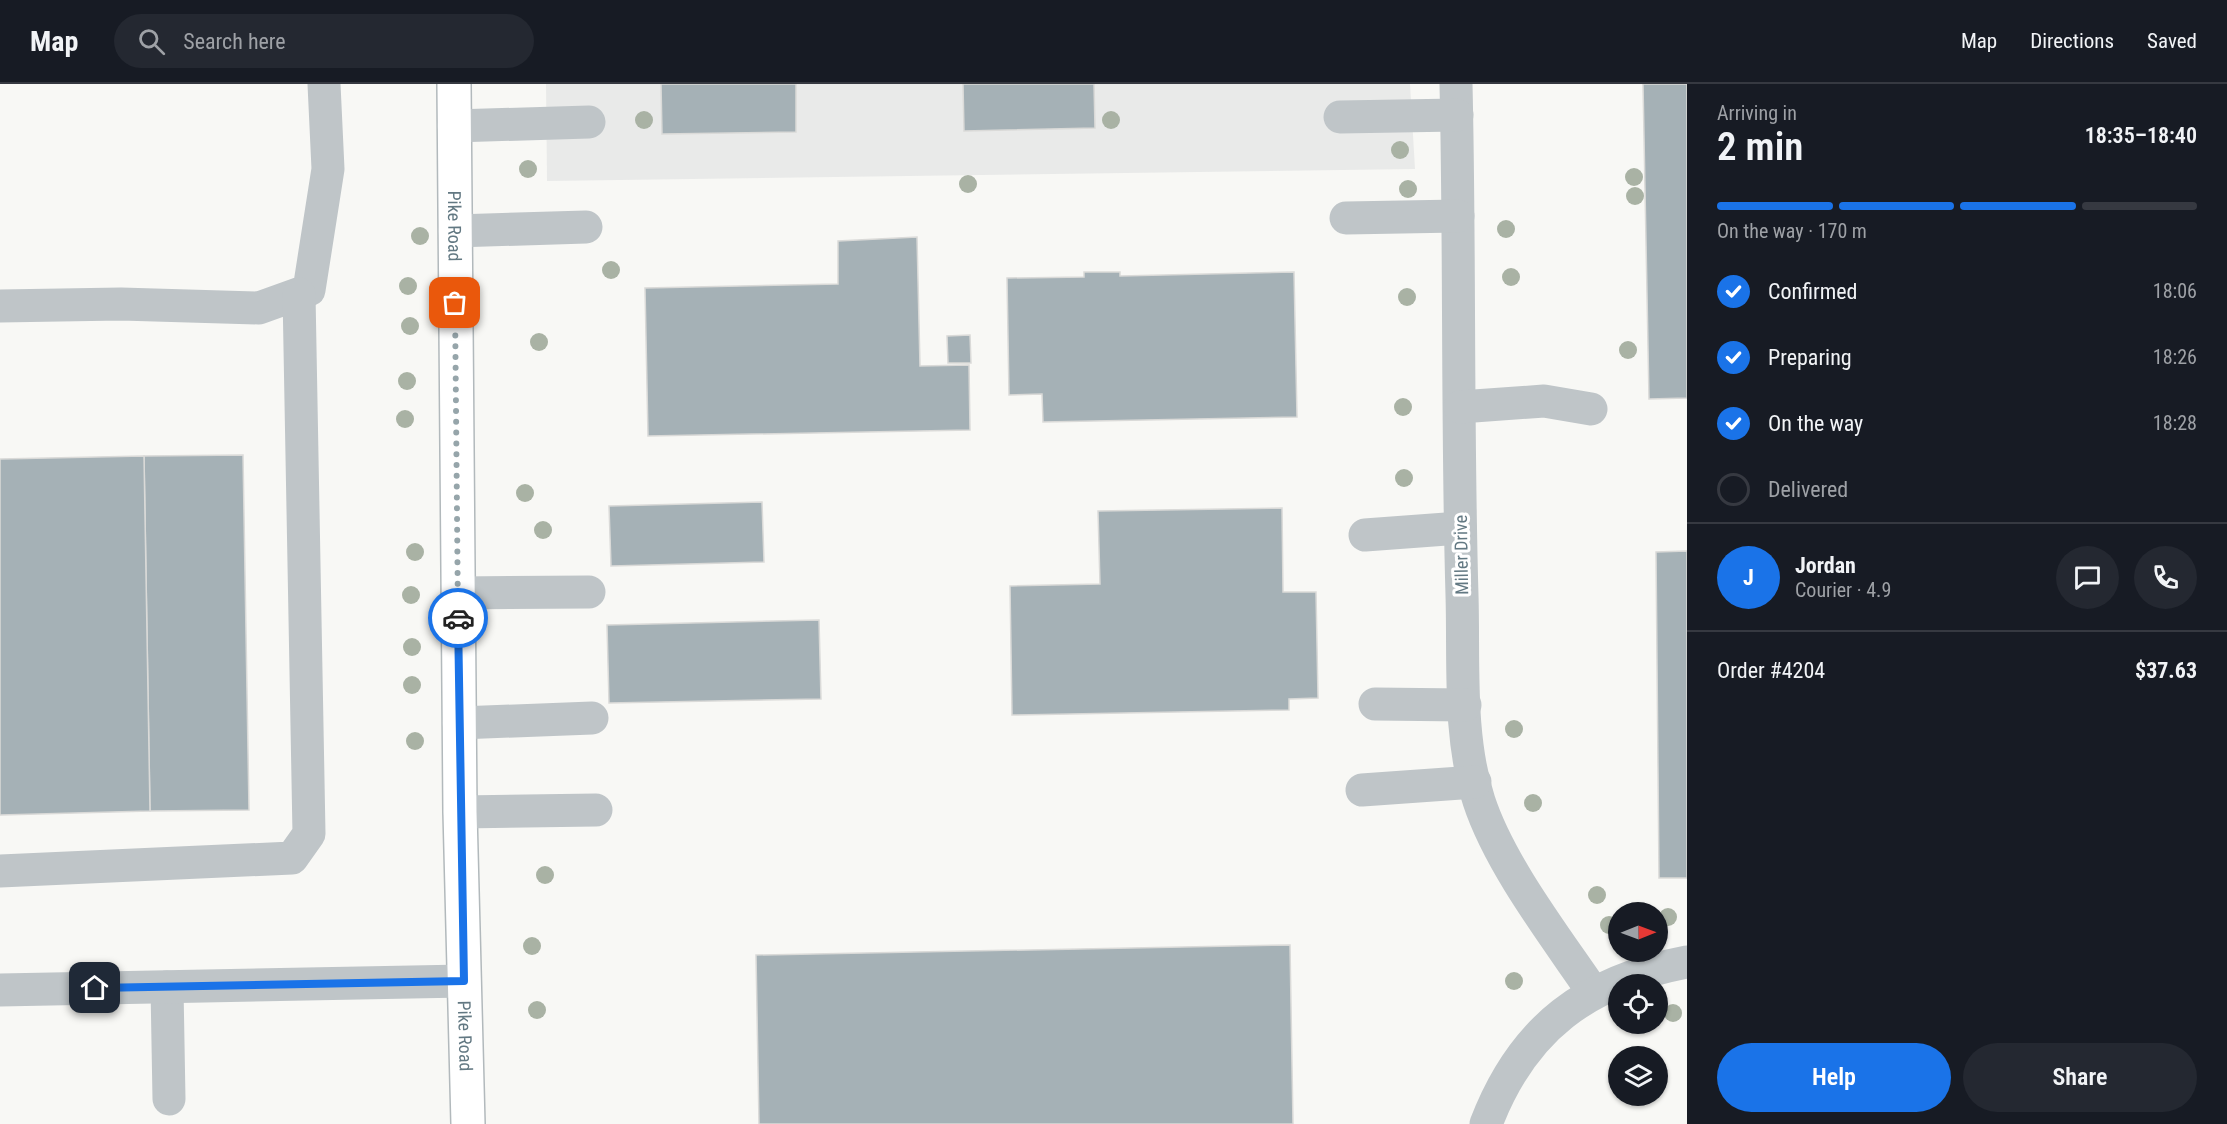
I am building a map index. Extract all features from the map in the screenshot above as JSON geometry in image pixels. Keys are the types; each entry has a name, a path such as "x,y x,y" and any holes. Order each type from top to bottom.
{"main road":[{"name":"Pike Road","path":"454,84 460,812 468,1124"}],"street":[{"path":"0,306 122,304 259,308 309,290 328,169 324,84"},
{"path":"1340,117 1457,100"},
{"name":"Miller Drive","path":"1457,100 1460,528 1466,738 1474,782 1492,833 1533,904 1593,992"},
{"path":"454,126 589,122"},
{"path":"1346,218 1458,216"},
{"path":"455,231 586,227"},
{"path":"0,871 292,858 309,834 299,294"},
{"path":"1460,407 1544,401 1591,409"},
{"path":"1365,535 1460,528"},
{"path":"458,593 589,592"},
{"path":"1375,704 1465,705"},
{"path":"459,723 592,718"},
{"path":"1362,790 1474,782"},
{"path":"460,812 596,810"},
{"path":"1486,1124 1512,1070 1550,1025 1593,992 1647,970 1687,962"},
{"path":"0,990 464,981"},
{"path":"167,987 169,1099"}],"shaded area":[{"path":"546,84 1410,84 1415,169 547,181"}],"building":[{"path":"661,84 796,84 796,132 662,134"},
{"path":"963,84 1094,84 1095,128 964,131"},
{"path":"1643,84 1687,84 1687,398 1649,399"},
{"path":"917,237 920,366 969,365 970,430 648,436 645,288 838,284 838,241"},
{"path":"1084,272 1120,272 1120,276 1294,272 1297,417 1043,422 1042,394 1009,395 1007,278 1084,277"},
{"path":"970,335 971,363 948,363 947,336"},
{"path":"243,455 249,810 150,811 144,456"},
{"path":"144,456 150,811 0,815 0,459"},
{"path":"762,502 764,562 611,566 609,506"},
{"path":"1282,508 1283,592 1316,592 1318,698 1289,699 1289,710 1012,715 1010,586 1100,584 1098,511"},
{"path":"1687,551 1687,878 1659,878 1656,552"},
{"path":"819,620 821,699 609,703 607,625"},
{"path":"1290,945 1293,1124 759,1124 756,955"}],"way so far":[{"path":"455,303 458,618"}],"route":[{"path":"95,988 464,981 458,618"}]}
